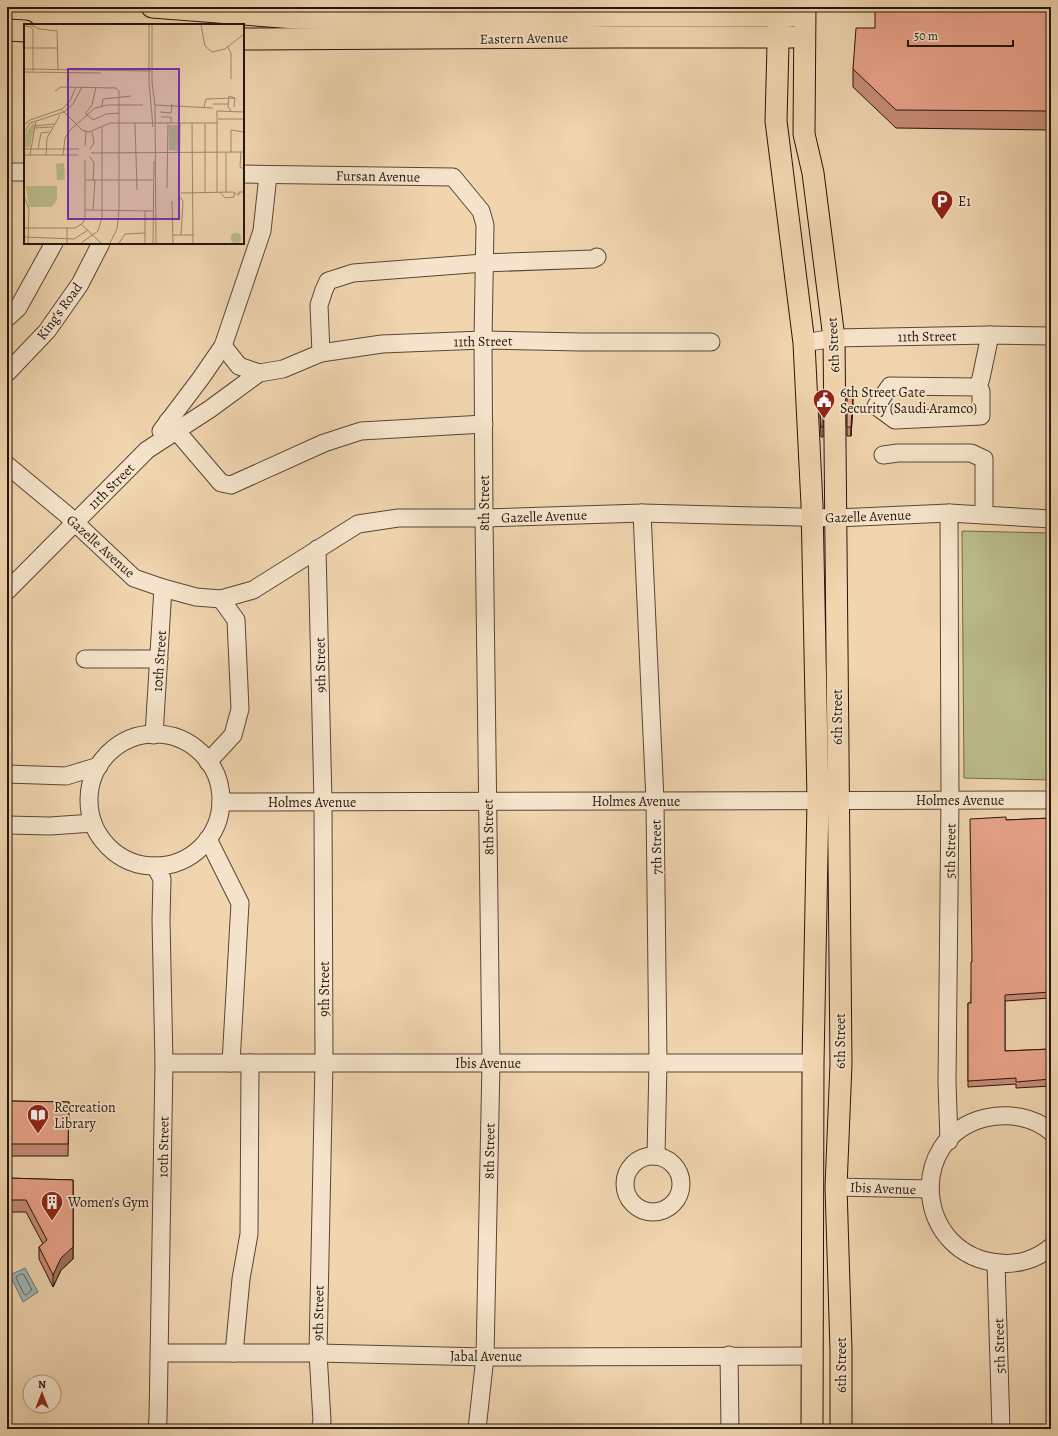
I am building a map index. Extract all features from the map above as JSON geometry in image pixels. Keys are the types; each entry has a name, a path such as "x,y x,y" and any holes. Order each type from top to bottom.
{"main road":[{"name":"Eastern Avenue","path":"152,7 295,18 453,19 805,11"},
{"name":"6th Street","path":"779,11 776,121 792,237 804,343 840,1064 836,1187 841,1350 840,1429"},
{"name":"6th Street","path":"805,11 804,134 812,173 834,338 836,518 828,800 812,1063 812,1429"},
{"path":"7,30 24,31"},
{"name":"Eastern Avenue","path":"244,39 805,37"}],"street":[{"path":"7,172 24,172"},
{"name":"Fursan Avenue","path":"244,174 452,176 481,211 485,225"},
{"name":"11th Street","path":"7,591 74,522 172,426 222,346 262,231 268,175"},
{"name":"8th Street","path":"477,1429 485,1357 491,1063 484,518 483,340 485,225"},
{"path":"7,318 18,308 53,244"},
{"name":"King's Road","path":"7,373 47,331 80,284 100,244"},
{"path":"321,352 319,305 328,280 353,273 484,263 593,259 597,257"},
{"name":"11th Street","path":"804,343 834,338 990,334 1051,336"},
{"path":"978,387 890,386 876,406 895,420 981,416 981,391 978,387 990,334"},
{"name":"11th Street","path":"172,426 210,409 259,373 283,369 321,352 382,344 483,340 711,342"},
{"name":"11th Street","path":"222,346 239,366 259,373"},
{"path":"172,426 221,483 231,486 324,443 361,431 484,424"},
{"path":"883,455 898,452 971,452 984,459 984,515"},
{"name":"Gazelle Avenue","path":"7,465 74,522 134,578 196,597 221,599 254,590 358,524 398,518 484,518 642,513 836,518 949,513 1051,519"},
{"name":"7th Street","path":"642,513 655,801 658,1063 656,1156"},
{"name":"5th Street","path":"949,513 950,800 947,1082 949,1141"},
{"name":"9th Street","path":"317,549 323,802 324,1063 318,1353 322,1421 320,1429"},
{"name":"10th Street","path":"154,735 163,588"},
{"path":"208,762 233,735 240,709 236,620 221,599"},
{"path":"85,659 159,659"},
{"path":"154,735 165,736 185,742 194,747 208,762 218,780 221,802 218,821 208,839 194,853 185,859 170,864 155,866 134,863 116,853 102,839 93,823 90,811 90,790 92,780 99,766 108,754 125,742 134,738 154,735"},
{"path":"7,774 66,776 99,766"},
{"name":"Holmes Avenue","path":"221,802 1051,800"},
{"path":"7,825 50,826 93,823"},
{"path":"208,839 240,903 231,1063"},
{"name":"10th Street","path":"155,866 162,879 161,920 164,1063 160,1354 158,1419 156,1429"},
{"name":"Ibis Avenue","path":"164,1063 812,1063"},
{"path":"234,1353 241,1279 249,1234 250,1063"},
{"path":"1051,1132 1028,1119 1005,1115 993,1116 971,1124 961,1130 949,1141 938,1156 934,1166 930,1189 934,1212 944,1233 952,1242 971,1256 996,1263 1016,1263 1036,1257 1051,1247"},
{"name":"Ibis Avenue","path":"836,1187 930,1189"},
{"name":"5th Street","path":"996,1263 1002,1429"},
{"name":"Jabal Avenue","path":"160,1354 318,1353 485,1357 729,1355 812,1356"},
{"path":"729,1355 730,1429"}],"green space":[{"path":"962,531 1051,533 1051,780 964,778"}],"water":[{"path":"25,1268 38,1292 23,1302 10,1275"}],"building":[{"path":"875,7 1051,7 1051,111 896,110 853,69 856,28 875,28"},
{"path":"819,394 823,394 823,427 821,427"},
{"path":"847,394 853,394 851,427 847,427"},
{"path":"1006,817 1006,820 1051,818 1051,992 1005,995 1005,1051 1051,1049 1051,1079 1016,1082 1016,1078 968,1081 968,1003 971,1003 972,962 970,819"},
{"name":"Recreation Library","path":"7,1101 69,1102 68,1144 7,1144"},
{"name":"Women's Gym","path":"7,1178 73,1180 73,1247 61,1258 53,1275 39,1247 47,1240 26,1200 7,1200"}],"place":[{"name":"E1","path":"942,220"},
{"name":"6th Street Gate Security (Saudi Aramco)","path":"824,420"},
{"name":"Recreation Library","path":"38,1134"},
{"name":"Women's Gym","path":"52,1222"}]}
